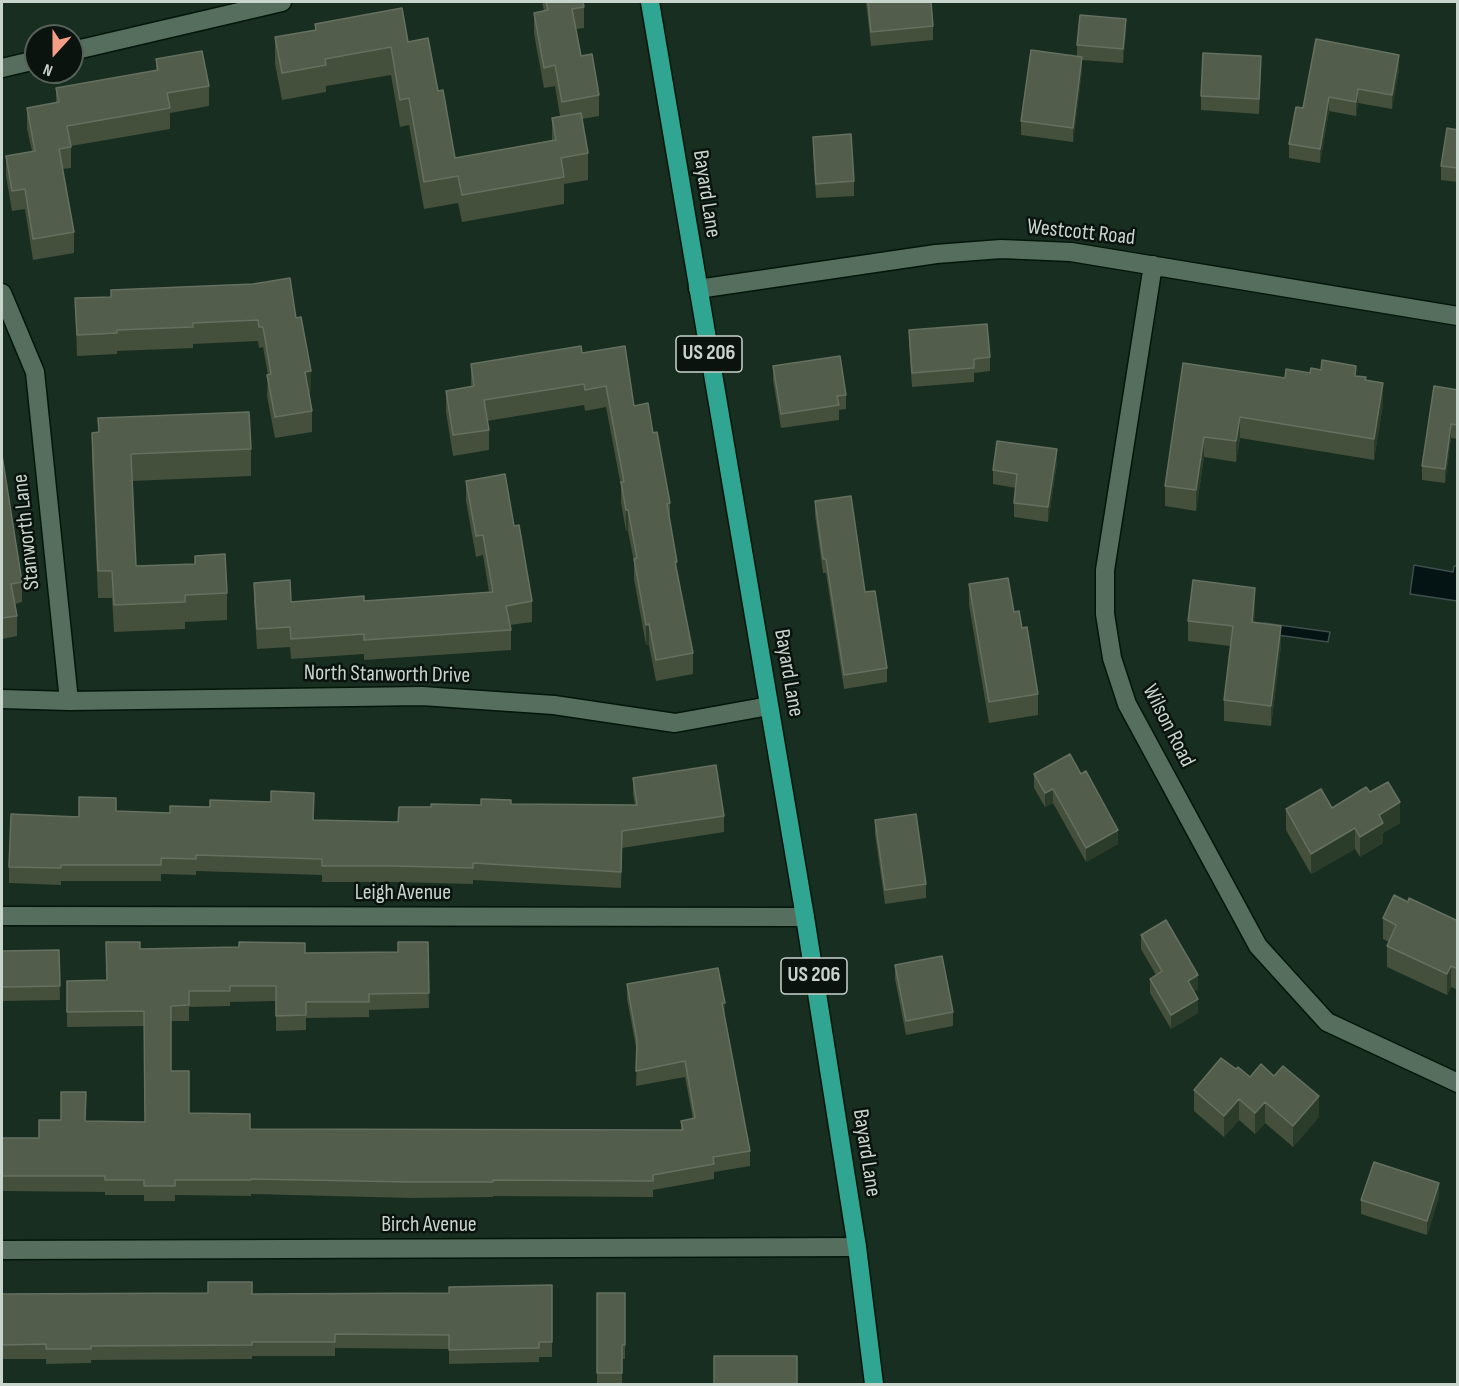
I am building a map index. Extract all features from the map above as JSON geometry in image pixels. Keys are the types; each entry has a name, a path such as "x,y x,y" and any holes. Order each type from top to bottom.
{"highway":[{"name":"Bayard Lane","path":"650,2 805,917 857,1246 874,1384"}],"street":[{"path":"84,48 282,2"},
{"path":"2,68 24,63"},
{"name":"Westcott Road","path":"698,290 936,254 1001,249 1071,252 1458,316"},
{"name":"Wilson Road","path":"1153,266 1105,570 1105,614 1112,658 1127,704 1258,946 1327,1022 1458,1083"},
{"name":"Stanworth Lane","path":"2,293 35,372 69,701"},
{"name":"North Stanworth Drive","path":"2,699 69,701 422,696 554,705 675,723 769,706"},
{"name":"Leigh Avenue","path":"2,916 805,917"},
{"name":"Birch Avenue","path":"2,1250 857,1246"}],"shaded area":[{"path":"1414,565 1453,572 1454,566 1457,566 1457,601 1410,594"},
{"path":"1264,623 1330,632 1328,642 1263,633"}],"building":[{"path":"546,2 583,2 584,7 572,9 581,56 592,54 599,95 562,102 555,65 544,68 534,13 548,10"},
{"path":"868,2 931,2 933,26 871,32"},
{"path":"402,8 408,42 428,38 438,91 443,90 455,158 556,140 552,118 581,113 588,153 561,158 564,177 462,195 458,176 424,182 409,98 400,100 391,47 325,59 326,65 282,73 275,37 316,30 315,24"},
{"path":"1080,15 1126,19 1123,49 1077,45"},
{"path":"1316,39 1399,55 1392,95 1358,89 1356,102 1329,97 1320,149 1289,144 1296,107 1303,108"},
{"path":"1031,50 1082,57 1073,128 1021,121"},
{"path":"202,51 209,86 167,93 170,108 67,126 71,147 59,149 74,232 33,239 25,189 12,191 6,156 35,151 27,108 59,102 56,88 158,70 156,59"},
{"path":"1203,53 1261,56 1259,99 1201,96"},
{"path":"1447,128 1458,130 1458,168 1441,166"},
{"path":"851,134 854,181 816,184 813,137"},
{"path":"290,278 296,318 301,317 311,371 305,372 312,411 275,417 267,375 271,374 263,327 259,327 258,320 193,323 193,327 117,330 117,333 77,335 75,298 111,297 111,290 253,284"},
{"path":"987,324 990,357 974,359 974,368 912,373 909,330"},
{"path":"581,346 582,353 625,346 634,406 648,403 653,433 657,432 670,503 667,504 677,562 675,562 693,653 656,660 649,624 646,625 634,559 637,558 628,510 626,510 621,482 624,482 606,386 585,390 584,384 484,400 489,430 453,435 446,391 474,386 471,364"},
{"path":"840,356 846,395 837,396 839,405 781,414 773,366"},
{"path":"1322,360 1356,366 1355,376 1383,383 1374,439 1240,417 1236,441 1204,437 1196,490 1165,486 1183,363 1285,378 1286,369 1310,373 1311,368 1321,370"},
{"path":"1434,386 1458,390 1458,425 1451,424 1445,469 1422,466"},
{"path":"249,412 251,449 131,454 136,566 195,564 195,556 225,554 227,593 185,595 185,602 114,605 112,571 98,571 92,433 99,432 98,418"},
{"path":"997,441 1057,449 1048,507 1014,503 1017,474 993,470"},
{"path":"2,455 22,582 11,584 17,616 2,618"},
{"path":"505,474 514,526 519,525 532,601 506,606 511,630 364,640 364,634 291,639 290,627 257,629 254,583 290,580 291,602 364,596 364,601 493,592 483,535 476,536 466,481"},
{"path":"851,496 865,592 875,591 887,668 844,675 815,501"},
{"path":"1008,578 1014,612 1019,611 1022,628 1027,627 1038,694 989,702 969,584"},
{"path":"1193,580 1255,588 1252,622 1281,626 1271,706 1224,700 1233,626 1188,621"},
{"path":"1070,754 1081,774 1086,771 1118,830 1086,848 1053,789 1045,793 1034,774"},
{"path":"716,765 724,816 622,831 621,872 473,863 473,868 322,866 322,859 196,855 196,859 161,858 161,865 9,867 11,814 79,817 79,797 116,798 116,811 170,813 170,806 210,807 210,800 271,802 271,791 314,793 313,820 398,822 399,807 431,807 431,804 481,805 481,799 511,800 511,804 637,805 633,778"},
{"path":"1388,782 1400,802 1379,815 1383,823 1360,837 1355,828 1311,854 1286,809 1321,789 1332,808 1366,787 1370,792"},
{"path":"916,814 926,884 885,890 875,820"},
{"path":"1394,895 1408,902 1409,898 1458,921 1458,969 1451,966 1447,974 1387,946 1396,925 1383,918"},
{"path":"1166,920 1198,975 1188,981 1198,999 1171,1015 1150,979 1162,971 1141,935"},
{"path":"106,942 140,942 140,949 239,947 239,942 305,943 305,953 398,952 398,942 428,942 429,993 369,994 369,1002 306,1002 306,1015 276,1016 276,986 230,986 230,991 189,991 189,1005 171,1006 171,1071 189,1071 189,1113 250,1114 250,1129 683,1130 681,1121 695,1118 685,1061 636,1071 637,1041 627,984 718,968 725,1003 722,1003 750,1151 713,1157 714,1164 653,1175 653,1181 411,1182 251,1179 175,1180 175,1186 144,1186 144,1180 105,1180 105,1176 2,1176 2,1138 39,1138 39,1120 61,1120 61,1092 86,1092 85,1121 145,1122 144,1011 67,1012 67,981 107,980"},
{"path":"59,950 60,986 2,987 2,951"},
{"path":"942,956 953,1012 906,1021 895,965"},
{"path":"1221,1058 1250,1077 1261,1064 1274,1076 1283,1066 1319,1096 1293,1126 1265,1102 1255,1113 1239,1099 1224,1116 1194,1090"},
{"path":"1374,1162 1439,1183 1427,1221 1361,1200"},
{"path":"208,1282 252,1282 252,1294 449,1293 449,1287 552,1285 552,1342 539,1342 539,1348 449,1350 449,1335 335,1334 335,1342 252,1342 252,1345 91,1346 91,1349 46,1349 46,1344 2,1345 2,1294 208,1293"},
{"path":"597,1293 625,1293 625,1345 622,1345 622,1373 597,1373"},
{"path":"714,1356 797,1356 797,1384 714,1384"}]}
